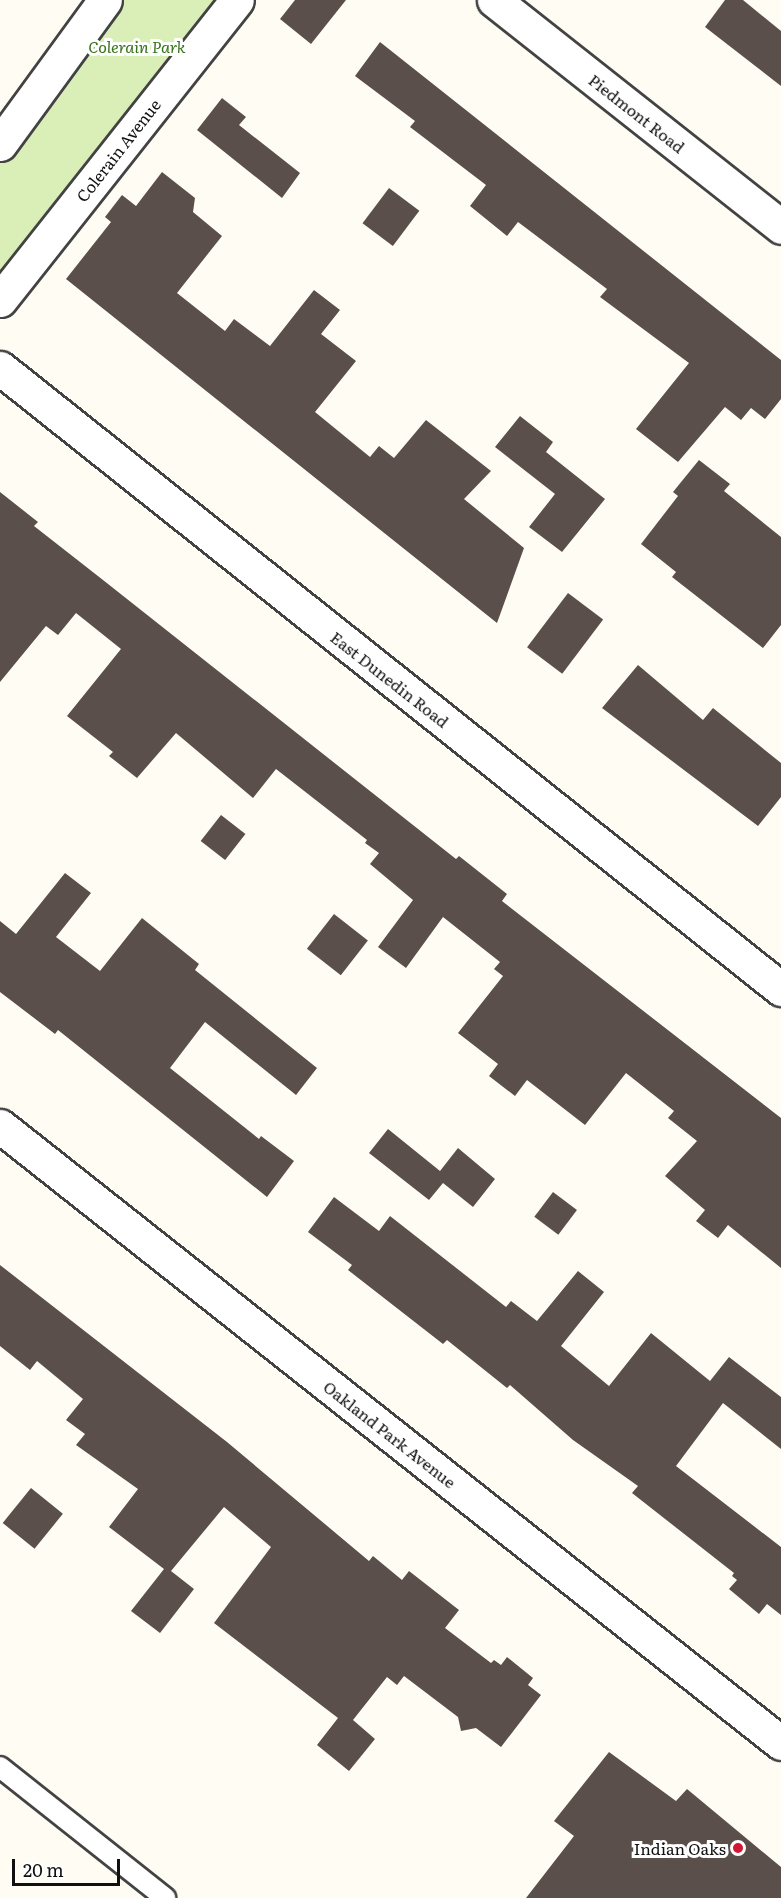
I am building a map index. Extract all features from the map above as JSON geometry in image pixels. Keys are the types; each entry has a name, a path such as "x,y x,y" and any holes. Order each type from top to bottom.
{"street":[{"path":"0,144 105,0"},
{"name":"Colerain Avenue","path":"0,300 237,0"},
{"name":"Piedmont Road","path":"494,0 781,227"},
{"name":"East Dunedin Road","path":"0,368 781,989"},
{"name":"Oakland Park Avenue","path":"0,1126 781,1743"}],"lane":[{"path":"0,1767 165,1898"}],"green space":[{"name":"Colerain Park","path":"121,0 225,0 0,281 0,163"}],"building":[{"path":"295,0 346,0 311,44 280,19"},
{"path":"725,0 743,0 781,31 781,86 705,27"},
{"path":"380,42 781,360 781,399 765,419 751,408 741,420 725,407 678,462 636,429 689,363 600,297 607,289 518,222 507,236 470,206 486,185 410,127 415,121 355,76"},
{"path":"222,98 246,117 239,125 300,173 282,198 197,130"},
{"path":"162,172 195,198 193,212 222,236 177,293 225,331 234,319 270,346 314,290 340,310 321,334 356,361 315,412 370,457 379,446 394,458 426,420 491,471 464,499 524,548 497,623 66,279 111,222 105,217 122,195 136,206"},
{"path":"389,188 419,211 393,246 363,223"},
{"path":"520,416 553,442 546,452 605,499 562,552 529,527 555,494 495,447"},
{"path":"699,460 730,484 724,491 781,537 781,625 763,648 672,577 676,572 641,544 678,496 673,492"},
{"path":"0,492 38,522 34,526 456,859 459,856 507,894 502,901 781,1118 781,1268 728,1225 718,1238 696,1221 705,1210 665,1176 697,1141 668,1118 674,1111 626,1073 585,1125 527,1080 515,1096 489,1076 498,1064 458,1033 503,976 494,969 500,962 443,917 406,968 378,947 413,900 370,864 379,853 365,843 367,840 276,769 253,798 176,733 137,778 109,756 113,752 67,716 121,649 76,613 58,635 46,626 0,682"},
{"path":"568,593 603,619 562,674 527,647"},
{"path":"638,665 703,720 713,708 781,763 781,797 758,826 602,708"},
{"path":"221,815 245,834 225,860 201,841"},
{"path":"65,873 91,893 56,937 100,971 142,918 199,964 195,970 317,1068 296,1095 205,1022 170,1068 259,1139 261,1136 294,1161 267,1197 58,1030 55,1034 0,992 0,921 16,934"},
{"path":"334,914 368,940 341,975 307,949"},
{"path":"388,1129 440,1171 458,1148 495,1179 473,1207 443,1183 429,1200 369,1153"},
{"path":"553,1192 577,1210 558,1235 534,1217"},
{"path":"334,1197 379,1231 390,1216 506,1307 511,1301 537,1321 578,1271 604,1292 561,1346 609,1386 651,1333 710,1381 729,1357 781,1397 781,1449 723,1403 676,1466 781,1547 781,1615 767,1604 759,1614 729,1589 737,1580 732,1576 734,1573 632,1493 638,1486 573,1440 510,1385 507,1388 447,1340 443,1344 348,1270 352,1265 308,1232"},
{"path":"0,1265 227,1442 369,1561 373,1556 402,1580 409,1571 459,1610 445,1628 491,1663 494,1660 501,1665 507,1657 533,1678 528,1685 541,1695 501,1747 476,1728 461,1731 458,1717 404,1676 397,1685 387,1677 353,1720 375,1739 349,1771 317,1745 338,1718 214,1623 271,1547 224,1507 171,1571 194,1589 160,1633 131,1611 164,1569 109,1527 138,1489 76,1445 85,1434 66,1420 83,1399 37,1361 30,1370 0,1346"},
{"path":"31,1488 63,1514 35,1549 3,1523"},
{"path":"609,1752 676,1801 687,1789 781,1867 781,1898 526,1898 574,1836 554,1821"}],"place":[{"name":"Indian Oaks","path":"738,1848"}]}
